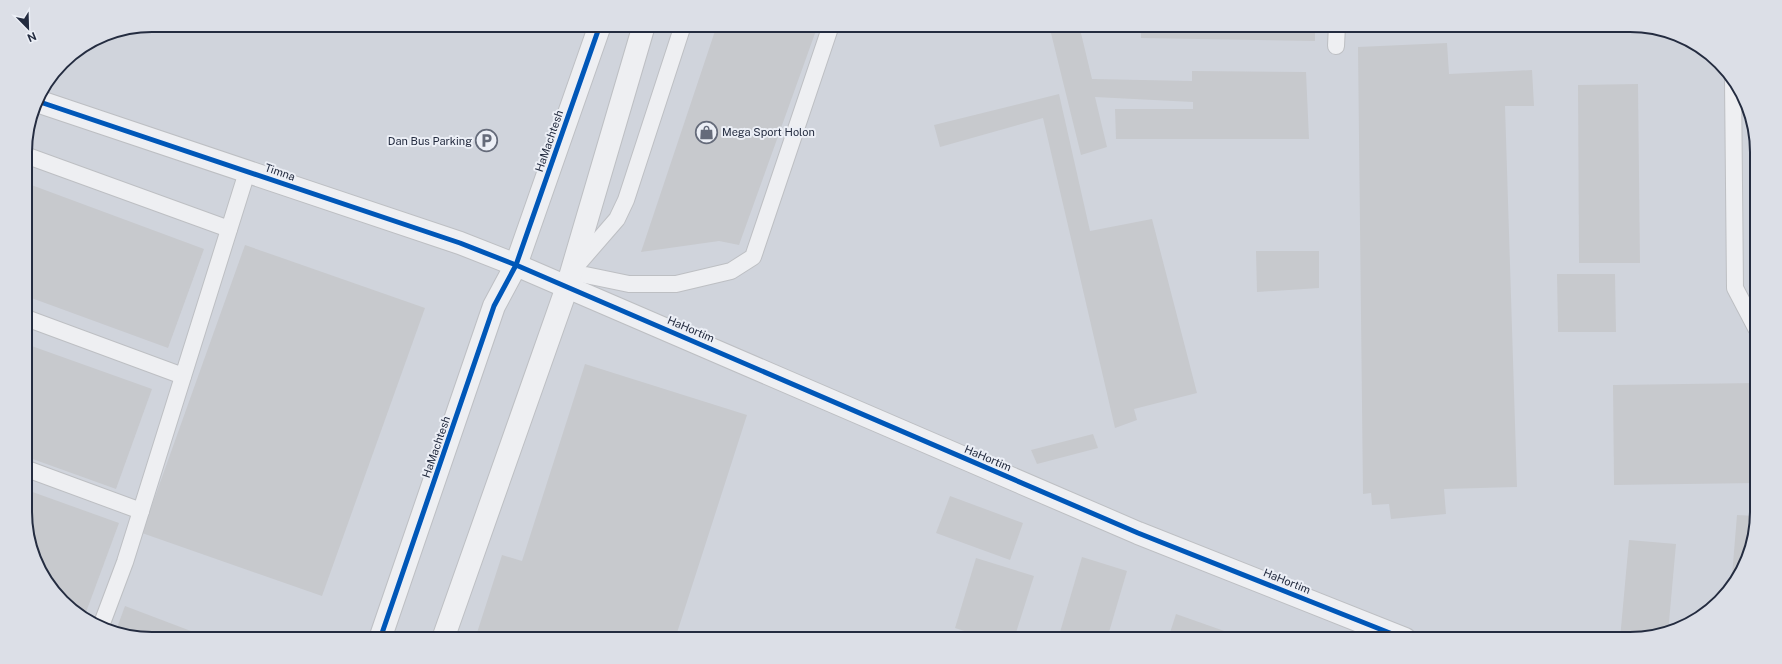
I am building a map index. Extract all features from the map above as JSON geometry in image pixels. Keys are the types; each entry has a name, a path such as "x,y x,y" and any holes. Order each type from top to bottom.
{"street":[{"name":"HaMachtesh","path":"382,632 494,306 516,265 598,32"},
{"path":"445,632 569,280 642,32"},
{"name":"Timna","path":"42,103 460,243 516,265"},
{"path":"516,265 569,280"},
{"name":"HaHortim","path":"569,280 1138,533 1387,632"}],"lane":[{"path":"569,280 617,219 626,200 681,32"},
{"path":"569,280 629,284 676,284 731,271 753,257 829,32"},
{"path":"1336,46 1337,32"},
{"path":"1733,91 1735,288 1750,317"},
{"path":"32,158 229,229"},
{"path":"103,622 125,562 247,172"},
{"path":"32,320 183,376"},
{"path":"32,472 141,510"}],"shaded area":[{"path":"144,32 1638,32 1669,38 1683,44 1703,57 1715,67 1725,79 1741,106 1749,136 1750,512 1749,528 1744,551 1730,579 1715,597 1703,607 1683,620 1669,626 1638,632 144,632 113,626 85,612 62,591 52,579 44,565 38,551 34,535 32,520 32,144 36,121 44,99 52,85 67,67 85,52 106,41 129,34"}],"building":[{"path":"715,32 815,32 739,245 719,241 641,252"},
{"path":"1051,32 1081,32 1092,79 1192,81 1192,71 1306,72 1309,139 1116,139 1115,109 1193,109 1193,102 1095,97 1107,147 1081,155"},
{"path":"1141,32 1315,32 1315,41 1141,38"},
{"path":"1447,43 1449,74 1532,70 1534,106 1505,106 1517,487 1444,489 1446,514 1391,519 1389,504 1372,505 1371,493 1363,494 1358,47"},
{"path":"1638,84 1640,263 1579,263 1578,85"},
{"path":"1059,94 1090,231 1152,219 1197,393 1134,409 1137,420 1115,428 1043,118 940,147 934,125"},
{"path":"32,185 204,249 168,348 32,298"},
{"path":"245,245 425,308 322,596 142,533"},
{"path":"1256,251 1319,251 1319,288 1257,292"},
{"path":"1557,274 1615,274 1616,332 1558,332"},
{"path":"32,346 152,389 116,489 32,459"},
{"path":"585,364 747,415 677,632 477,632 502,555 522,561"},
{"path":"1750,383 1750,483 1614,485 1613,385"},
{"path":"1093,434 1098,448 1037,464 1031,450"},
{"path":"32,492 119,523 86,613 62,591 52,579 44,565 38,551 34,535 32,520"},
{"path":"950,496 1023,523 1010,560 936,533"},
{"path":"1737,515 1750,516 1749,528 1744,551 1732,575"},
{"path":"1629,540 1676,544 1669,626 1638,632 1621,632"},
{"path":"1082,557 1127,571 1109,632 1060,632"},
{"path":"976,558 1034,576 1016,632 967,632 955,628"},
{"path":"125,606 194,632 144,632 117,627"},
{"path":"1176,614 1227,632 1170,632"}],"cycle path":[{"path":"382,632 494,306 516,265 598,32"},
{"path":"42,103 460,243 516,265 1138,533 1387,632"}],"place":[{"name":"Mega Sport Holon","path":"707,132"},
{"name":"Dan Bus Parking","path":"487,141"}]}
